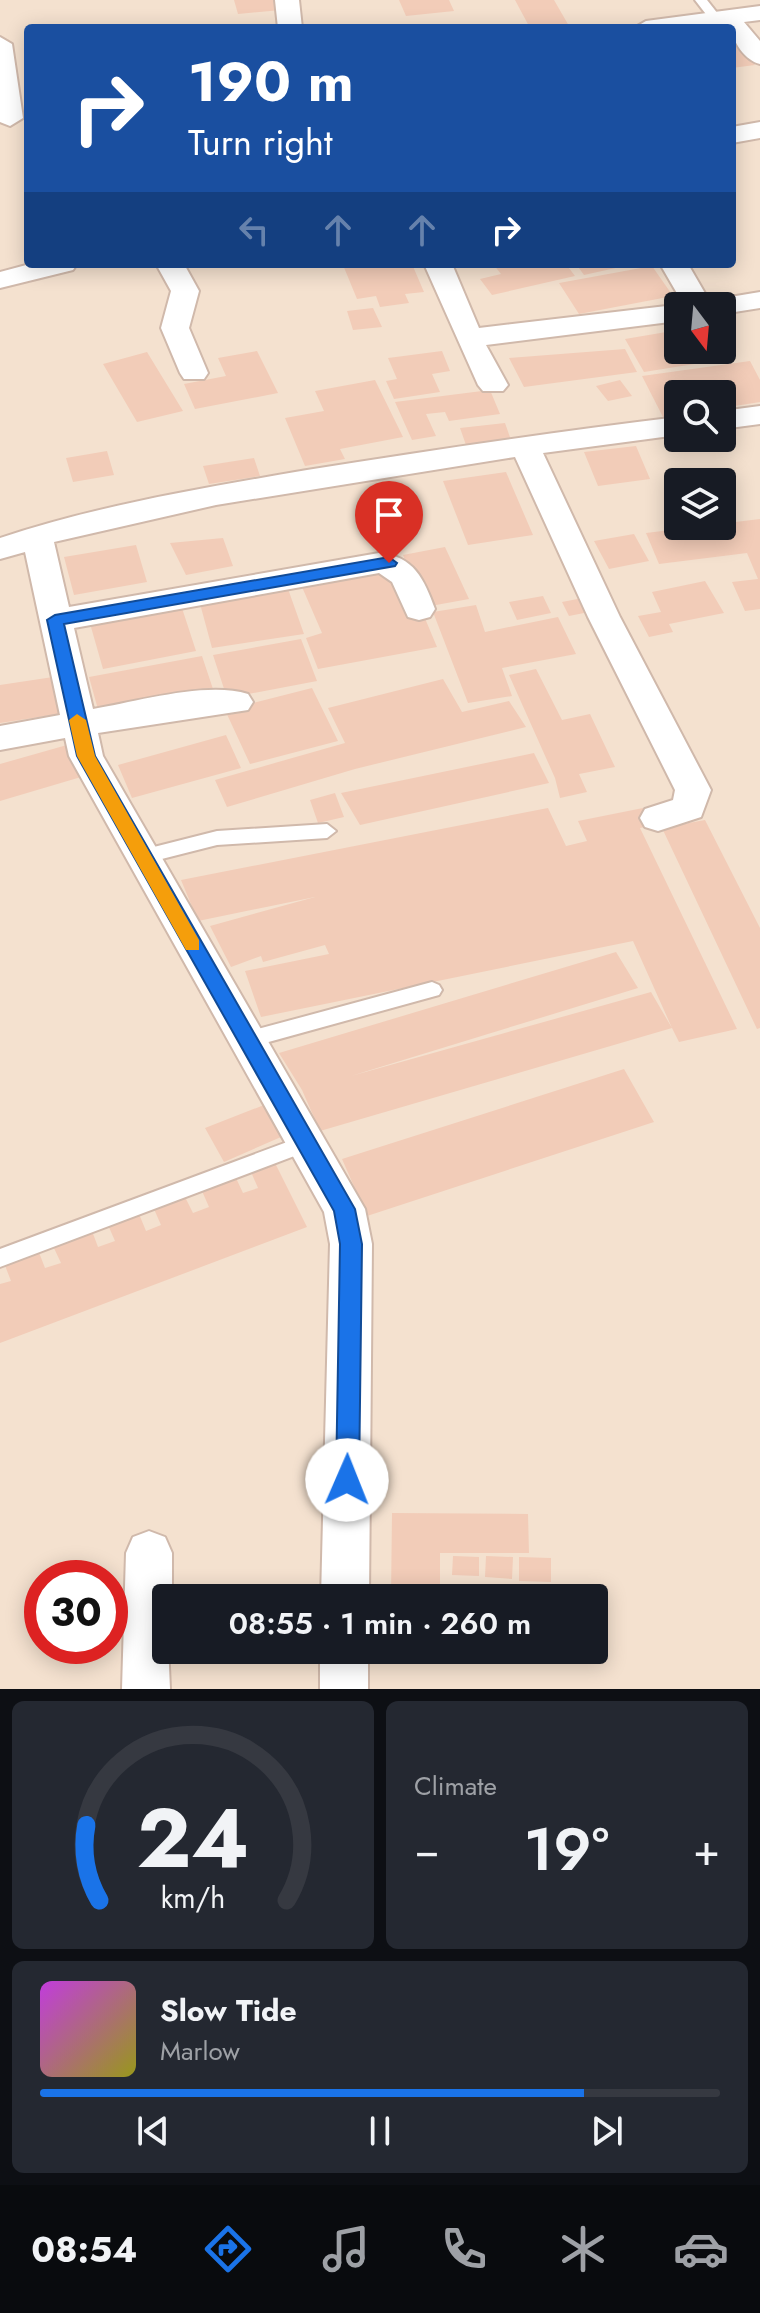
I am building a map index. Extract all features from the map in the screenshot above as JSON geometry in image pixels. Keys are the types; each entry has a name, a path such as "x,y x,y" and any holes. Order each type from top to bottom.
{"street":[{"path":"287,0 290,24"},
{"path":"663,24 715,12 760,13"},
{"path":"736,33 760,57"},
{"path":"0,44 13,118"},
{"path":"736,134 760,130"},
{"path":"0,280 47,268"},
{"path":"172,268 185,291 175,328 194,373"},
{"path":"440,268 493,385"},
{"path":"676,268 690,292"},
{"path":"736,304 760,300"},
{"path":"470,338 664,315"},
{"path":"736,418 760,415"},
{"path":"0,549 37,536 204,497 524,445 664,428"},
{"path":"524,445 604,617 693,790 692,805 658,818"},
{"path":"37,536 86,756 344,1209 351,1244 345,1584"},
{"path":"55,620 379,563 389,563 404,572 419,609"},
{"path":"0,738 207,702 236,702"},
{"path":"146,1689 149,1553"},
{"path":"344,1664 344,1689"}],"lane":[{"path":"142,857 217,838 327,831"},
{"path":"247,1040 432,990"},
{"path":"0,1258 306,1143"}],"shaded area":[{"path":"0,0 760,0 760,1689 0,1689"}],"building":[{"path":"234,0 278,0 281,10 238,14"},
{"path":"399,0 449,0 454,11 406,16"},
{"path":"515,0 554,0 568,24 528,24"},
{"path":"736,40 755,65 736,67"},
{"path":"344,268 414,268 424,292 405,294 409,303 380,307 376,296 357,299"},
{"path":"496,268 569,268 575,276 492,295 480,279 501,274"},
{"path":"579,268 616,268 584,275"},
{"path":"653,268 670,292 664,292 664,298 579,314 559,283"},
{"path":"373,308 382,327 353,330 347,311"},
{"path":"664,332 664,364 694,364 644,372 625,339"},
{"path":"625,349 637,372 524,387 509,358"},
{"path":"257,351 278,393 195,409 184,384 226,376 218,358"},
{"path":"442,351 450,371 432,374 440,392 394,399 386,381 397,379 388,358"},
{"path":"147,352 183,411 137,422 103,364"},
{"path":"750,361 760,380 760,402 736,406 736,380 664,380 663,417 642,376 736,364"},
{"path":"375,380 403,437 340,449 345,459 305,466 285,418 324,411 315,391"},
{"path":"620,380 632,396 608,401 596,386"},
{"path":"490,390 500,414 449,421 445,412 426,414 436,436 412,440 395,402"},
{"path":"505,423 511,440 466,445 460,428"},
{"path":"636,446 650,479 598,486 584,452"},
{"path":"107,451 114,475 73,482 66,458"},
{"path":"254,458 260,476 209,484 203,466"},
{"path":"506,472 533,535 468,545 443,481"},
{"path":"760,519 760,609 745,611 732,582 758,579 747,553 659,564 646,533 664,531 664,540 736,540 736,522"},
{"path":"634,534 649,561 609,569 594,541"},
{"path":"223,538 233,566 186,575 170,543"},
{"path":"136,545 147,582 74,595 64,557"},
{"path":"445,547 469,599 425,607 403,555"},
{"path":"389,565 424,616 437,647 318,669 306,638 322,633 299,580"},
{"path":"705,581 724,613 669,624 673,632 649,637 638,616 661,612 652,592"},
{"path":"287,586 304,634 212,648 199,600"},
{"path":"543,596 551,613 517,620 509,602"},
{"path":"588,597 594,611 569,616 562,602"},
{"path":"180,602 196,651 103,669 89,620"},
{"path":"476,605 485,632 558,617 576,654 502,668 512,696 468,703 433,612"},
{"path":"301,639 317,681 227,698 213,655"},
{"path":"202,656 214,692 99,713 89,677"},
{"path":"536,669 562,720 590,714 615,767 579,774 587,792 560,798 555,778 509,675"},
{"path":"53,677 65,713 0,723 0,685"},
{"path":"443,679 462,712 509,701 526,727 355,769 227,807 215,780 345,743 328,708"},
{"path":"312,688 338,741 250,764 225,710"},
{"path":"226,735 241,768 132,798 118,765"},
{"path":"67,745 81,777 0,801 0,764"},
{"path":"534,753 549,783 360,825 341,793"},
{"path":"335,793 344,817 318,823 310,800"},
{"path":"548,808 566,846 587,841 578,821 643,808 651,826 640,828 737,1029 679,1042 633,941 261,1017 245,971 329,954 325,945 263,962 261,956 231,967 210,926 315,897 198,921 181,880"},
{"path":"705,820 760,928 760,1028 757,1029 662,828"},
{"path":"616,952 638,988 351,1076 651,992 672,1028 320,1131 302,1090 279,1053"},
{"path":"624,1069 654,1122 367,1216 342,1159"},
{"path":"264,1105 281,1137 224,1162 205,1128"},
{"path":"275,1163 307,1227 0,1343 0,1284 11,1281 4,1263 38,1250 45,1268 61,1263 53,1246 92,1231 98,1247 115,1241 108,1225 139,1214 146,1231 161,1225 154,1209 185,1197 193,1213 209,1207 202,1191 236,1178 243,1193 258,1188 251,1172"},
{"path":"392,1513 528,1514 529,1553 440,1553 440,1584 391,1584"},
{"path":"453,1556 479,1557 479,1576 452,1575"},
{"path":"486,1556 513,1557 512,1579 485,1577"},
{"path":"519,1557 551,1558 551,1582 519,1581"}],"slow traffic":[{"path":"77,720 86,756 192,945"}],"route":[{"path":"347,1480 351,1244 344,1209 86,756 55,620 361,565 389,563"}]}
